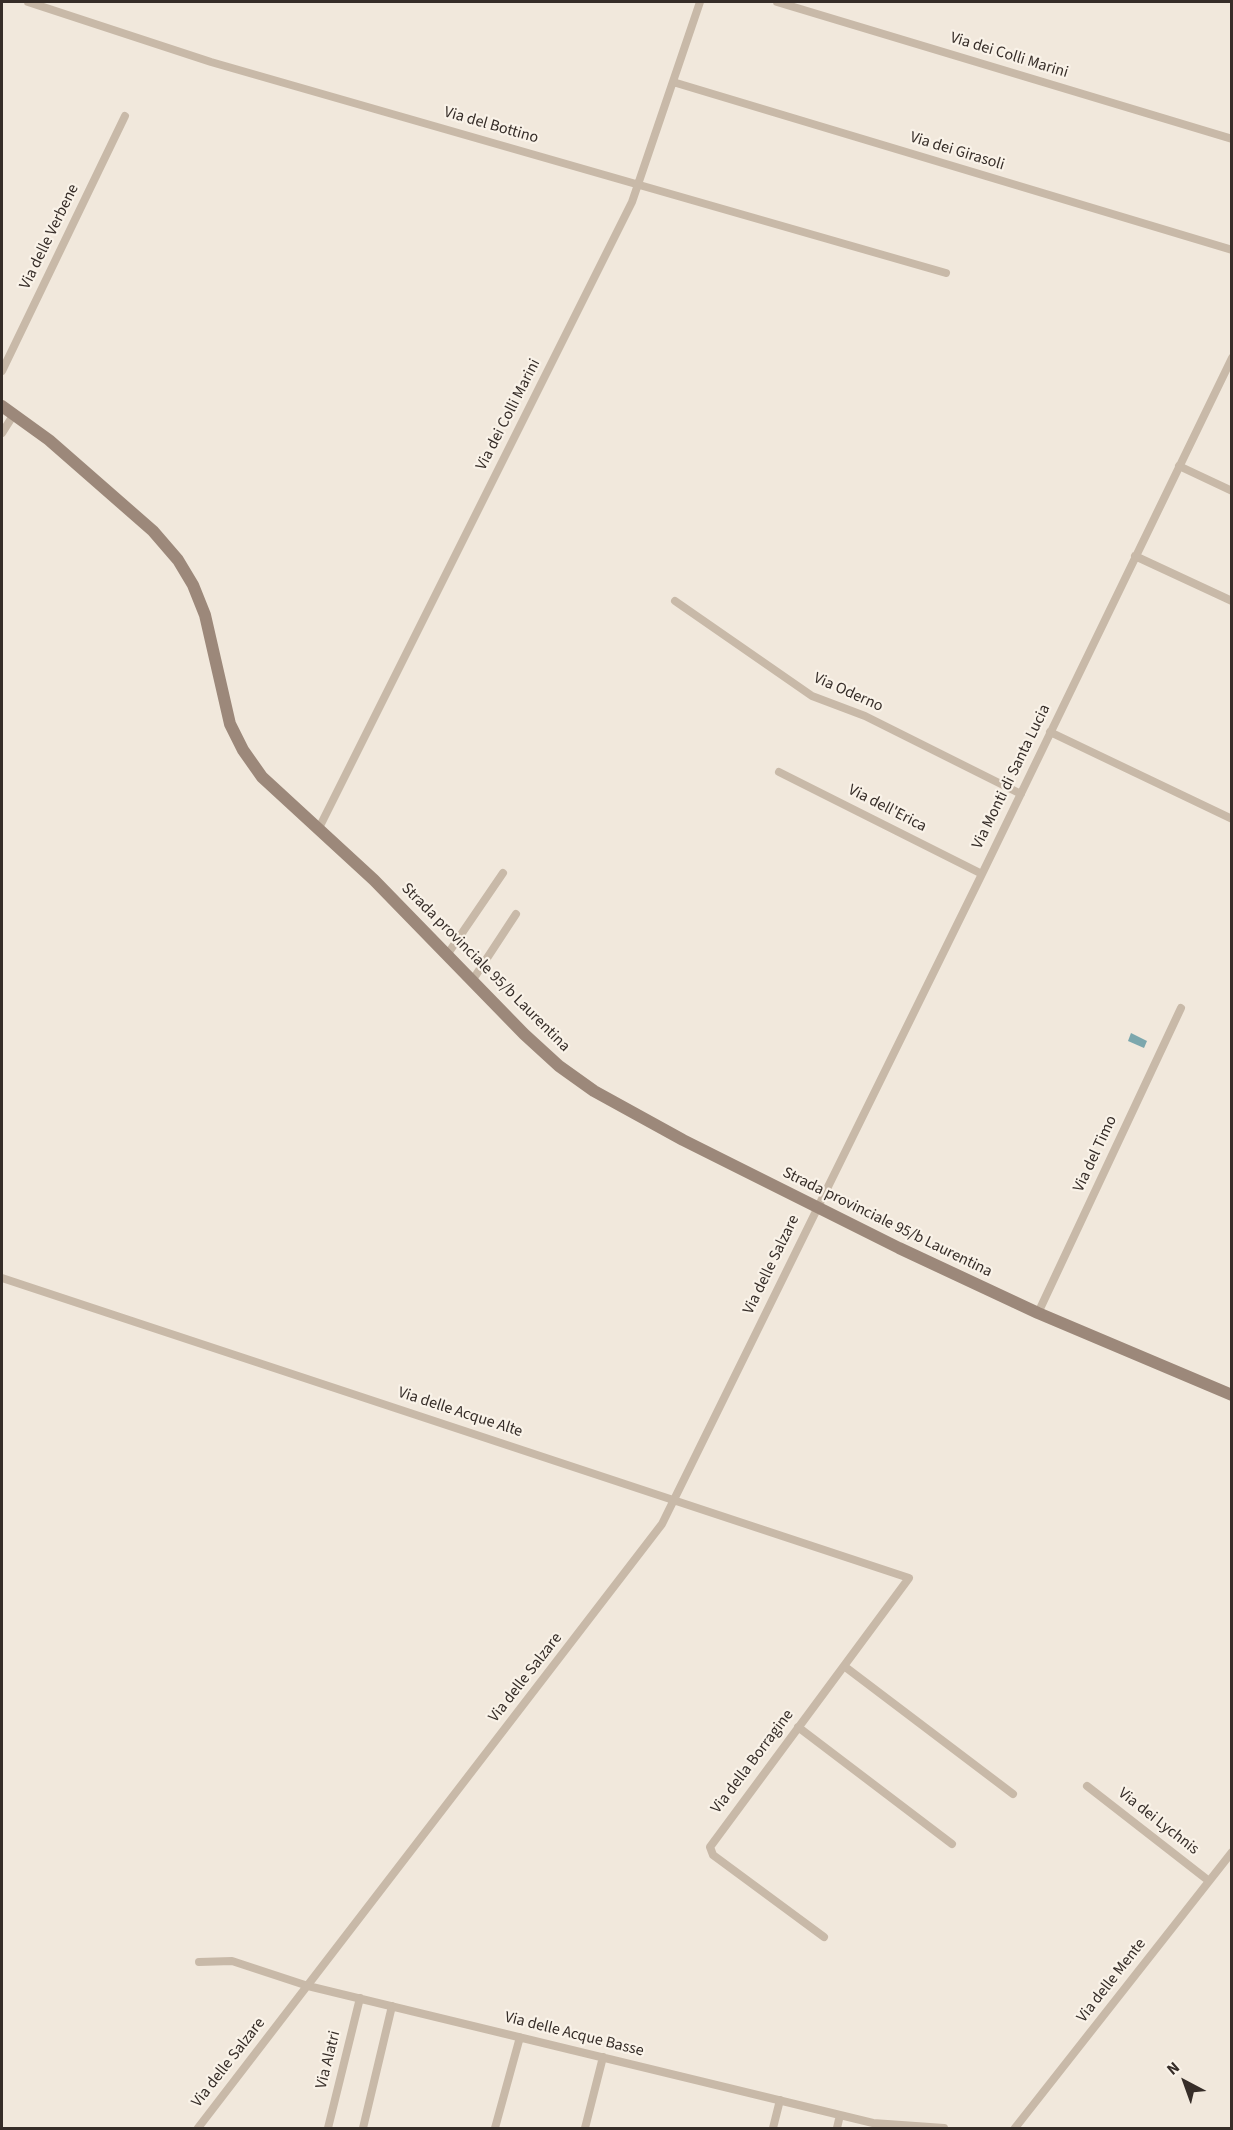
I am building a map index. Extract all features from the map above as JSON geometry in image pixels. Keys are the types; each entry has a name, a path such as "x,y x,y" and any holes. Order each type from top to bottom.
{"main road":[{"name":"Strada provinciale 95/b Laurentina","path":"2,406 41,433 149,527 174,555 202,607 227,713 237,740 262,777 374,880 538,1048 581,1082 683,1140 817,1208 1038,1313 1232,1395"}],"street":[{"name":"Via del Bottino","path":"28,2 211,62 946,273"},
{"name":"Via dei Colli Marini","path":"318,830 639,186 700,2"},
{"name":"Via dei Colli Marini","path":"777,2 1232,139"},
{"name":"Via dei Girasoli","path":"674,82 1232,250"},
{"name":"Via delle Verbene","path":"2,371 125,116"},
{"name":"Via Monti di Santa Lucia","path":"817,1208 1232,358"},
{"path":"2,433 14,414"},
{"path":"1179,466 1232,491"},
{"path":"1135,556 1232,601"},
{"name":"Via Oderno","path":"675,601 812,696 870,718 1021,794"},
{"path":"1050,732 1232,819"},
{"name":"Via dell'Erica","path":"779,771 982,874"},
{"path":"447,955 503,873"},
{"path":"472,981 516,914"},
{"name":"Via del Timo","path":"1038,1313 1181,1008"},
{"name":"Via delle Salzare","path":"198,2128 648,1544 674,1500 817,1208"},
{"name":"Via delle Acque Alte","path":"2,1278 909,1578"},
{"name":"Via della Borragine","path":"824,1937 713,1855 709,1849 712,1841 909,1578"},
{"path":"843,1666 1013,1794"},
{"path":"798,1727 952,1844"},
{"name":"Via dei Lychnis","path":"1088,1786 1209,1881"},
{"name":"Via delle Mente","path":"1015,2128 1232,1852"},
{"name":"Via delle Acque Basse","path":"198,1962 232,1961 308,1986 840,2115 897,2127 944,2128"},
{"name":"Via Alatri","path":"328,2128 360,1998"},
{"path":"363,2128 392,2006"},
{"path":"495,2128 520,2037"},
{"path":"585,2128 603,2057"},
{"path":"773,2128 780,2100"},
{"path":"837,2128 840,2115"}],"water":[{"path":"1131,1033 1147,1041 1144,1048 1128,1041"}]}
